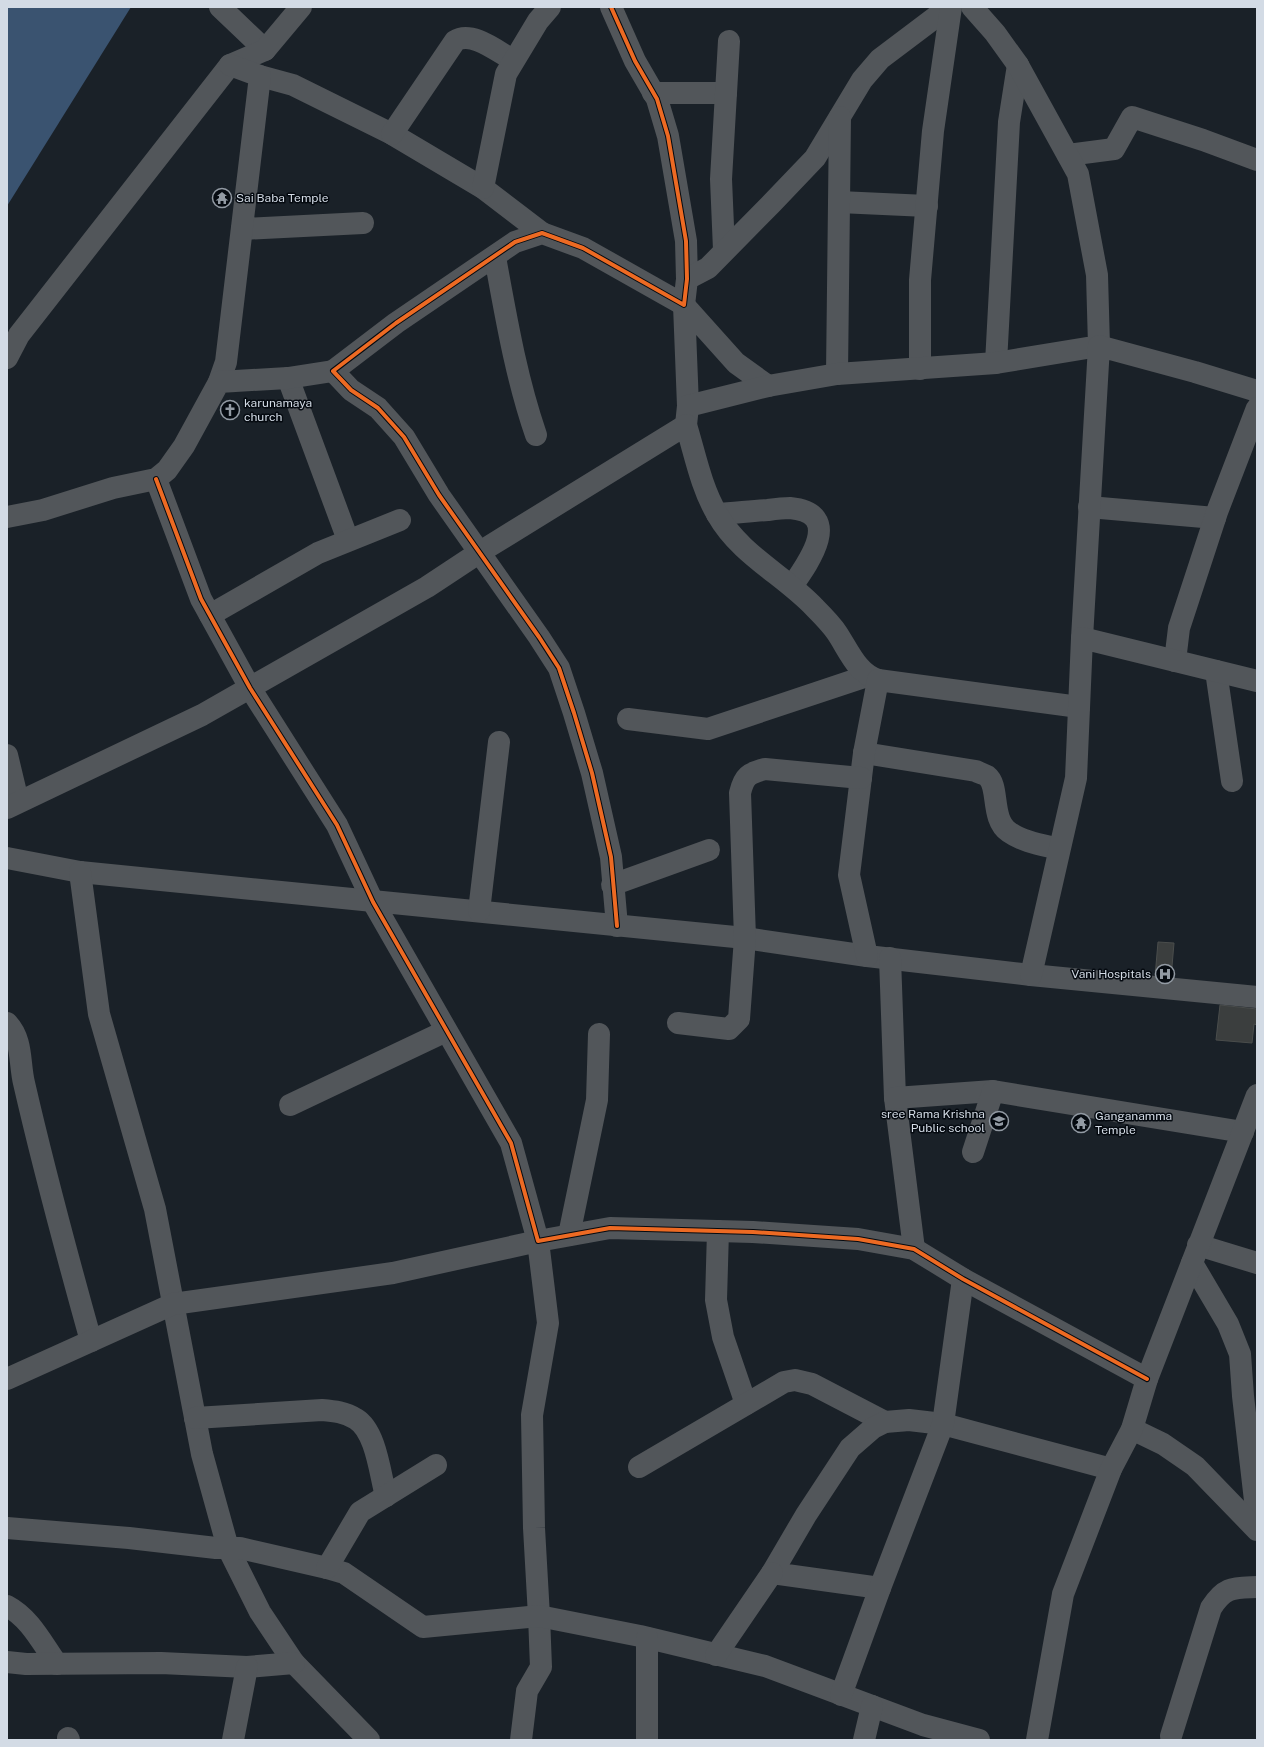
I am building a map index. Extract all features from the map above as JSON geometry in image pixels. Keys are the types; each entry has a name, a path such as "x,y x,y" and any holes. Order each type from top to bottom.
{"street":[{"path":"220,7 265,50"},
{"path":"7,358 19,335 230,64 265,50 301,7"},
{"path":"483,188 506,74 513,60 538,21 550,7"},
{"path":"611,7 635,60 657,100 668,136 686,241 688,278 684,305 687,415 707,492 717,514 731,534 756,560 792,586 815,608 836,632 854,661 873,678"},
{"path":"688,278 708,268 724,250 772,204 815,158 862,80 880,59 950,7"},
{"path":"920,369 920,280 933,131 950,7"},
{"path":"972,7 995,32 1018,65 1078,174 1097,275 1099,346 1082,638 1076,778 1031,975"},
{"path":"392,134 455,41 460,38 476,40 513,60"},
{"path":"724,250 721,179 729,41"},
{"path":"230,64 260,76 293,85 392,134 483,188 542,233 582,248 684,305 736,363 768,386"},
{"path":"996,364 1010,122 1018,65"},
{"path":"7,517 43,510 112,488 156,479 167,470 184,446 219,382 226,362 260,76"},
{"path":"653,93 726,93"},
{"path":"837,374 840,117"},
{"path":"1068,155 1114,149 1132,117 1203,140 1257,160"},
{"path":"839,202 927,206"},
{"path":"242,229 363,223"},
{"path":"219,382 288,378 333,371 396,324 515,242 542,233"},
{"path":"495,257 518,375 525,403 536,435"},
{"path":"7,755 13,804 202,715 427,587 687,415 768,386 837,374 996,364 1099,346 1257,391"},
{"path":"333,371 351,390 378,408 404,437 439,494 559,668 592,773 611,858 616,926"},
{"path":"288,378 348,540"},
{"path":"1175,661 1179,628 1216,518 1257,408"},
{"path":"156,479 201,599 210,616 250,688 337,826 373,902 511,1143 538,1240 548,1323 532,1415 534,1528 541,1667 527,1691 521,1740"},
{"path":"1089,507 1216,518"},
{"path":"717,514 790,508 806,512 815,517 819,526 819,539 808,564 792,586"},
{"path":"210,616 318,553 400,520"},
{"path":"1082,638 1257,681"},
{"path":"1216,671 1232,782"},
{"path":"628,719 708,729 873,678 1079,706"},
{"path":"867,956 849,875 873,678"},
{"path":"479,911 499,742"},
{"path":"864,753 976,771 987,776 992,782 997,814 1002,824 1009,832 1023,839 1059,850"},
{"path":"678,1023 729,1029 735,1025 739,1019 745,938 740,793 742,783 751,773 765,769 861,778"},
{"path":"612,885 709,850"},
{"path":"7,858 80,872 745,938 867,956 1031,975 1257,997"},
{"path":"80,872 99,1014 155,1208 202,1454 228,1548 260,1612 294,1663 369,1740"},
{"path":"890,958 895,1098 914,1249"},
{"path":"7,1023 14,1031 19,1042 21,1070 46,1177 91,1341"},
{"path":"290,1105 446,1031"},
{"path":"569,1235 597,1100 599,1034"},
{"path":"895,1098 993,1091 1242,1132"},
{"path":"973,1152 993,1091"},
{"path":"1037,1740 1063,1594 1111,1469 1132,1429 1147,1379 1257,1095"},
{"path":"7,1379 173,1304 393,1273 538,1240 610,1228 718,1231 858,1239 914,1249 963,1279 1147,1379"},
{"path":"718,1231 716,1300 723,1337 746,1404"},
{"path":"1195,1254 1257,1263"},
{"path":"1195,1254 1228,1324 1240,1354 1243,1396 1257,1518"},
{"path":"841,1694 943,1424 963,1279"},
{"path":"638,1467 784,1382 795,1380 812,1384 885,1422"},
{"path":"195,1418 322,1410 343,1413 357,1419 368,1432 374,1445 386,1496"},
{"path":"716,1655 772,1573 806,1515 850,1448 873,1428 885,1422 909,1420 943,1424 1111,1469"},
{"path":"1132,1429 1163,1444 1195,1466 1257,1530"},
{"path":"327,1568 360,1512 436,1465"},
{"path":"7,1528 128,1538 216,1548 240,1548 344,1572 423,1628 539,1616 647,1638 765,1666 923,1725 979,1740"},
{"path":"772,1573 880,1588"},
{"path":"1171,1736 1211,1608 1218,1596 1231,1588 1257,1587"},
{"path":"7,1606 14,1610 30,1625 56,1664"},
{"path":"646,1740 647,1638"},
{"path":"7,1662 26,1664 162,1663 247,1667 294,1663"},
{"path":"232,1740 247,1667"},
{"path":"864,1740 872,1706"}],"water":[{"path":"7,7 131,7 7,206"}],"building":[{"path":"1158,942 1174,943 1171,978 1155,977"},
{"path":"1220,1005 1257,1009 1257,1025 1254,1024 1252,1043 1216,1040"}],"cycle path":[{"path":"611,7 635,61 657,99 668,136 686,241 687,279 684,305 583,248 542,233 515,242 396,323 333,371 351,390 378,408 404,437 439,495 539,637 559,668 592,773 611,857 617,926"},
{"path":"156,479 201,599 250,688 337,825 373,902 511,1143 538,1241 610,1228 753,1232 858,1239 914,1249 963,1279 1147,1379"}],"place":[{"name":"Sai Baba Temple","path":"222,198"},
{"name":"karunamaya church","path":"230,410"},
{"name":"Vani Hospitals","path":"1165,974"},
{"name":"sree Rama Krishna Public school","path":"999,1121"},
{"name":"Ganganamma Temple","path":"1081,1123"}]}
